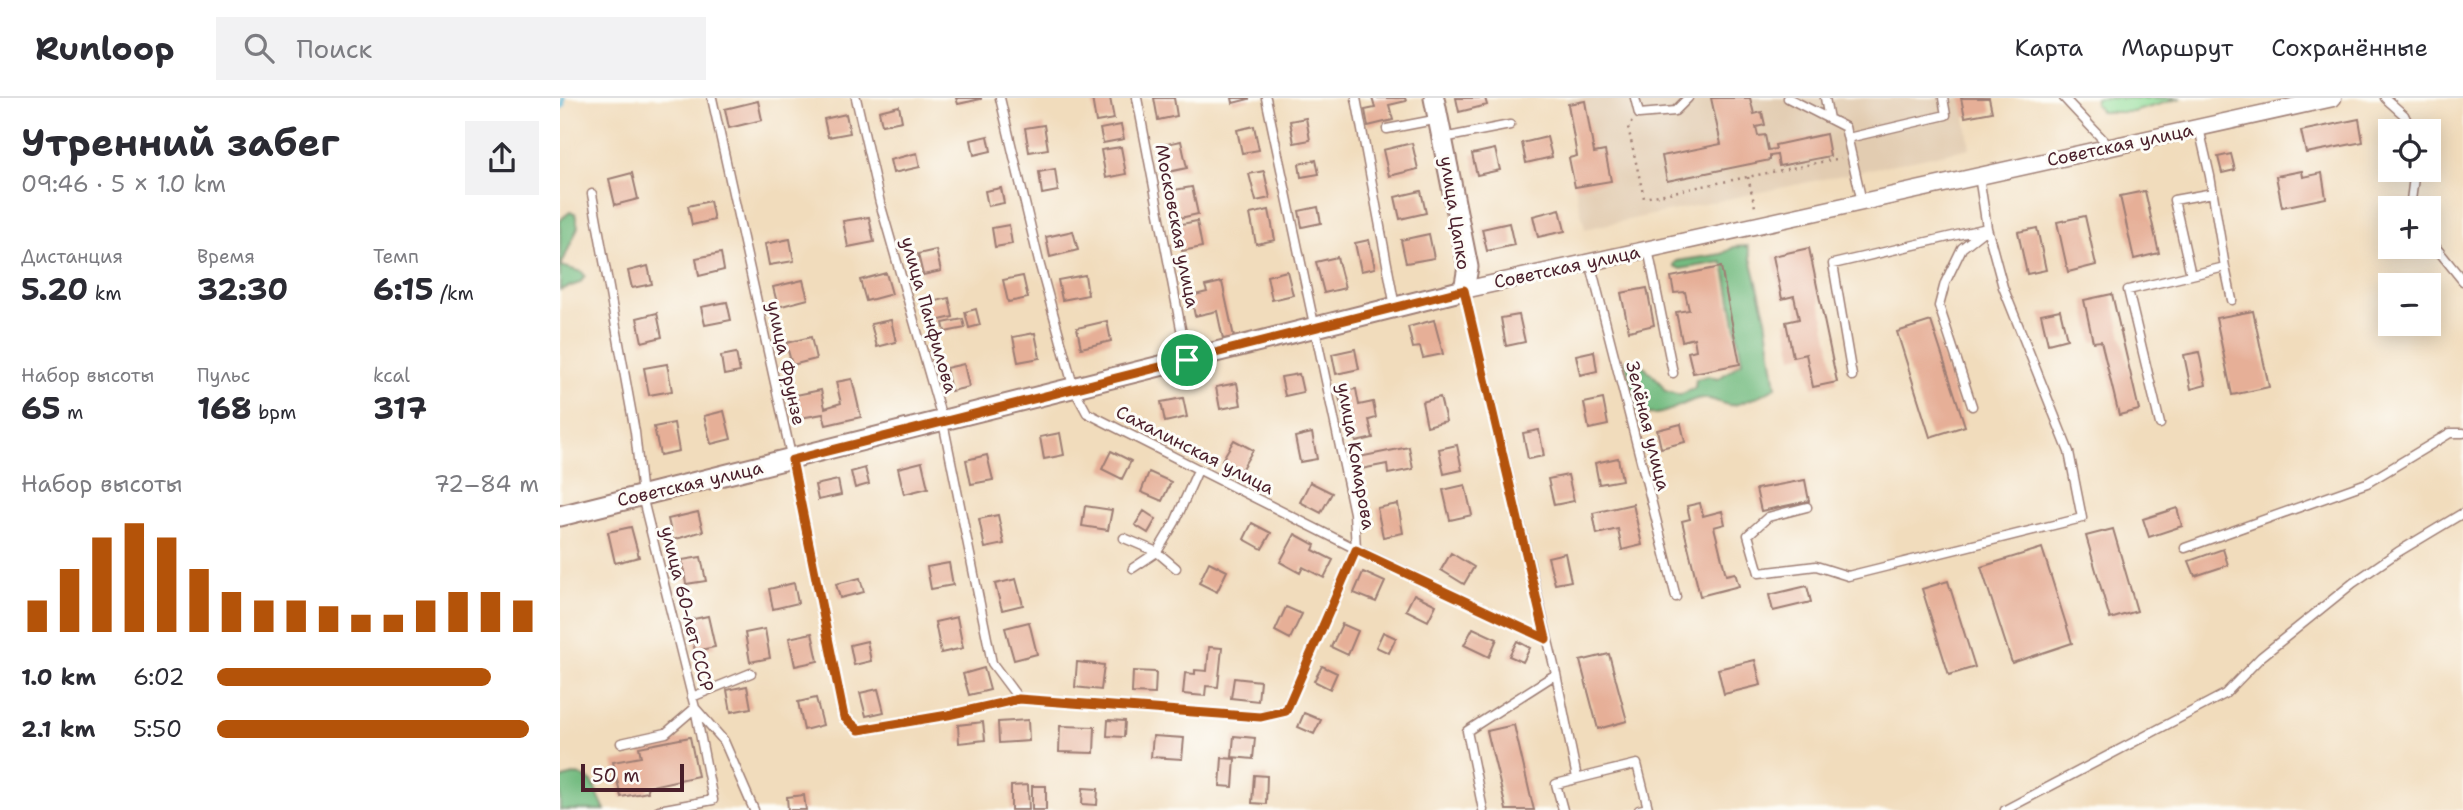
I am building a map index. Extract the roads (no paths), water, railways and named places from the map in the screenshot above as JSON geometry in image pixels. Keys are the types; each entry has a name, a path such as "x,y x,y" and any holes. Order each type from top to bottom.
{"street":[{"name":"улица Цапко","path":"1434,98 1468,267 1464,290"},
{"name":"Советская улица","path":"560,516 1464,290 2333,98"}],"lane":[{"name":"улица Фрунзе","path":"712,98 792,460 844,717 859,730 948,715 1019,699"},
{"name":"улица Панфилова","path":"856,98 880,203 943,422 992,663 1019,699"},
{"name":"Сахалинская улица","path":"1000,98 1073,389 1087,414 1356,550 1546,639"},
{"name":"Московская улица","path":"1137,98 1187,360"},
{"name":"улица Комарова","path":"1019,699 1260,717 1286,711 1356,550 1354,513 1266,98"},
{"path":"1356,98 1395,307"},
{"path":"1635,98 1639,114 1675,111 1688,98"},
{"path":"1788,98 1845,127 1861,202"},
{"path":"1825,98 1829,119"},
{"path":"1848,138 1946,115 1943,98"},
{"path":"2064,98 2110,147"},
{"path":"2385,98 2406,119"},
{"path":"1387,129 1510,125"},
{"path":"2199,128 2232,300"},
{"path":"1807,507 1768,517 1748,535 1759,573 1816,566 1848,576 2082,518 2069,452 2003,287 1987,228 1979,176"},
{"path":"2191,275 2174,200 2213,193"},
{"name":"улица 60-лет СССР","path":"592,194 635,432 642,496 692,697 695,708 724,741 754,810"},
{"path":"1852,376 1833,264 1987,228"},
{"path":"1972,406 1939,306 1945,283 1962,247 1987,228"},
{"path":"1648,249 1673,373"},
{"path":"2441,254 2463,281"},
{"name":"Зелёная улица","path":"1590,262 1676,597"},
{"path":"2160,424 2128,290 2225,267"},
{"name":"улица Цапко","path":"1464,290 1556,674 1577,778"},
{"path":"2185,548 2367,483 2450,433 2463,433"},
{"path":"1133,568 1157,552 1175,522 1198,470"},
{"path":"2005,810 2225,694 2261,657 2353,583 2463,513"},
{"path":"1124,538 1157,552 1176,569"},
{"path":"692,697 751,673"},
{"path":"1483,810 1467,731 1556,674"},
{"path":"621,743 666,733 695,708 713,800 660,810"},
{"path":"1563,810 1556,784 1637,764 1648,808 1639,810"}],"waterway":[{"path":"560,108 563,106 563,98"}]}
